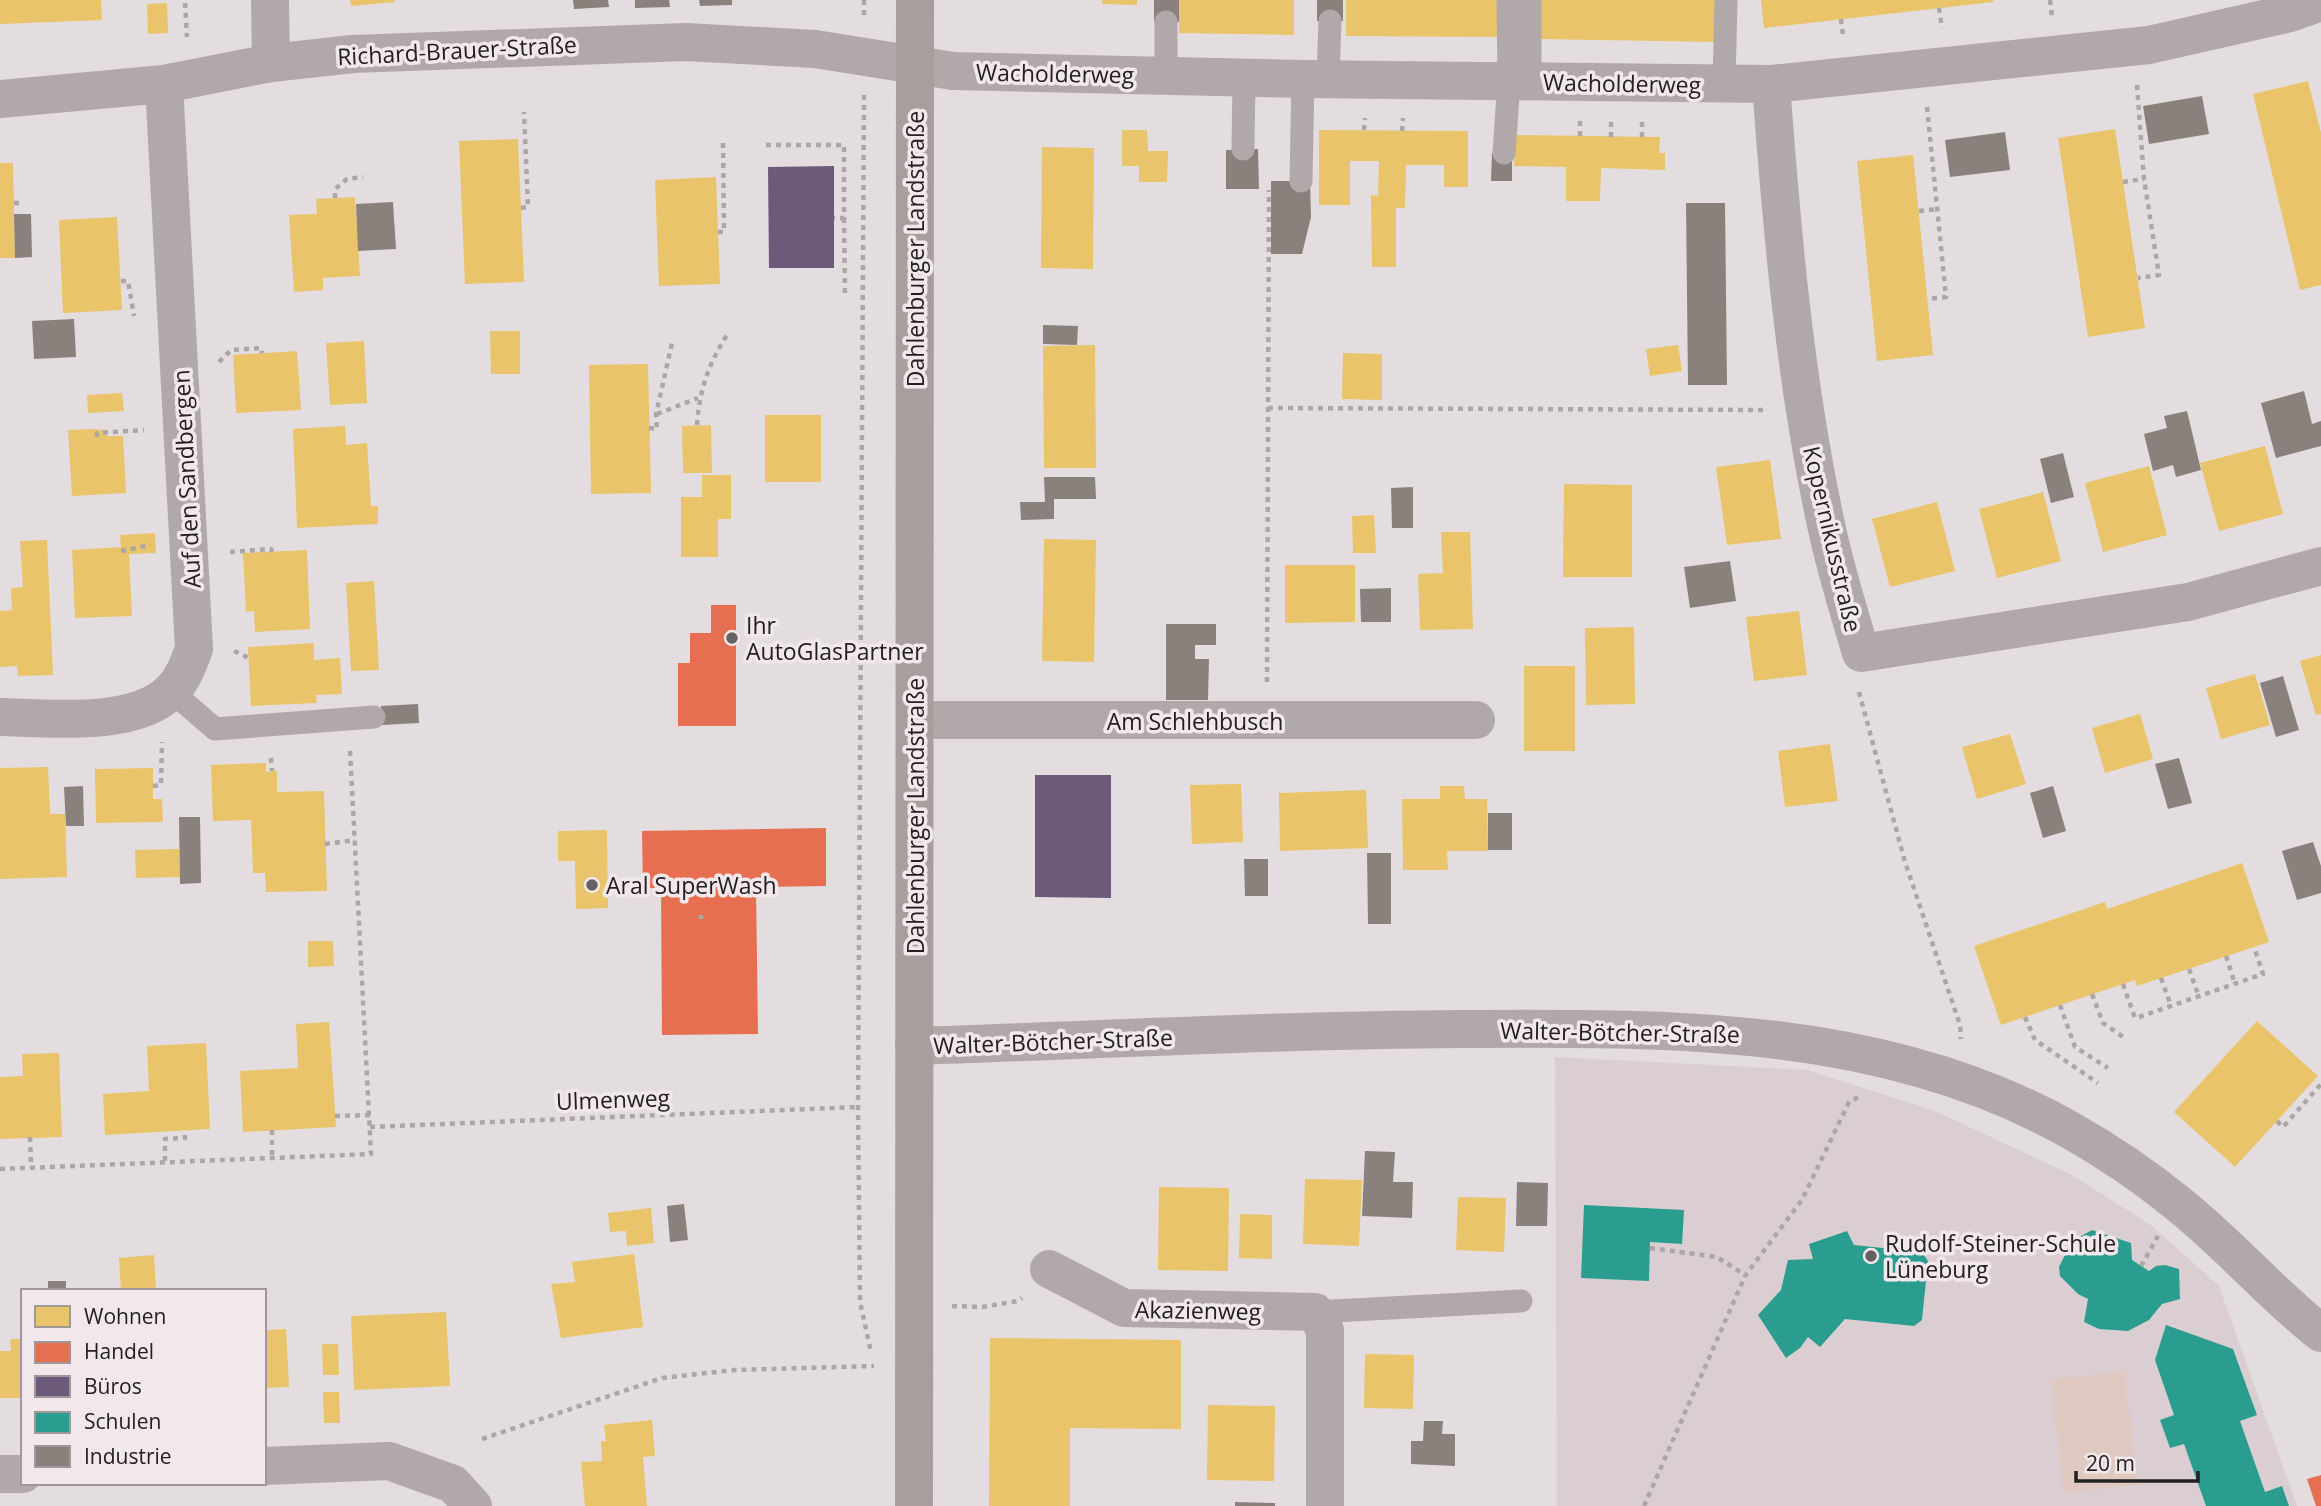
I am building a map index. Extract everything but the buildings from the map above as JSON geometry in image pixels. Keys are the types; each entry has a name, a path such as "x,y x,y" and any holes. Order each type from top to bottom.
{"main road":[{"name":"Dahlenburger Landstraße","path":"914,1506 915,0"}],"street":[{"path":"270,0 271,63"},
{"name":"Wacholderweg","path":"915,65 953,71 1244,78 1770,84 2134,47 2299,5"},
{"name":"Richard-Brauer-Straße","path":"0,99 164,84 271,63 354,54 686,42 766,44 915,65"},
{"name":"Auf den Sandbergen","path":"162,698 186,671 194,649 164,84"},
{"name":"Kopernikusstraße","path":"1770,84 1783,246 1804,411 1827,531 1861,653 2188,602 2321,566"},
{"path":"0,717 121,716 162,698"},
{"name":"Am Schlehbusch","path":"915,720 1476,720"},
{"name":"Walter-Bötcher-Straße","path":"914,1046 1401,1030 1600,1028 1720,1033 1827,1045 1888,1058 1949,1077 2013,1102 2070,1130 2177,1202 2321,1333"},
{"name":"Akazienweg","path":"1049,1269 1124,1308 1315,1312"},
{"path":"1315,1312 1325,1330 1325,1506"},
{"path":"266,1466 389,1461 453,1484 473,1506"},
{"path":"0,1475 21,1474"}],"lane":[{"path":"1508,0 1519,82"},
{"path":"1504,153 1519,82 1530,0"},
{"path":"1724,84 1726,0"},
{"path":"1301,181 1316,79 1330,21"},
{"path":"1166,22 1166,76"},
{"path":"1243,149 1244,78"},
{"path":"162,698 215,729 374,717"},
{"name":"Akazienweg","path":"1315,1312 1521,1301"}],"path":[{"path":"864,0 858,1107 860,1302 874,1366 873,1378"},
{"path":"2134,47 2144,179 2159,275 2138,278"},
{"path":"1924,70 1946,297 1927,299"},
{"path":"521,208 528,207 524,112"},
{"path":"719,232 724,232 723,138"},
{"path":"766,145 844,145 845,296"},
{"path":"335,198 335,189 347,179 363,177"},
{"path":"2123,183 2144,179"},
{"path":"1266,721 1269,189"},
{"path":"14,203 22,204"},
{"path":"1919,211 1938,209"},
{"path":"834,218 844,218"},
{"path":"697,425 698,398 712,359 727,335"},
{"path":"649,428 657,429 656,414 672,342"},
{"path":"180,366 216,365 232,350 261,348 262,353"},
{"path":"656,414 698,398"},
{"path":"1268,408 1804,411"},
{"path":"121,551 156,543"},
{"path":"1861,653 1856,680 1905,862 1960,1025 1961,1043"},
{"path":"153,786 161,785 162,698"},
{"path":"0,1169 371,1154 348,719"},
{"path":"325,844 355,840"},
{"path":"2123,984 2138,1019 2263,974 2254,947"},
{"path":"2225,956 2235,984"},
{"path":"2189,969 2199,997"},
{"path":"2161,978 2171,1006"},
{"path":"2092,994 2103,1023 2126,1039"},
{"path":"2060,1005 2075,1047 2108,1068"},
{"path":"2025,1017 2035,1040 2098,1083"},
{"path":"2277,1121 2283,1127 2321,1084"},
{"path":"1644,1506 1745,1276 1802,1200 1849,1102"},
{"name":"Ulmenweg","path":"370,1127 858,1107"},
{"path":"335,1116 370,1115"},
{"path":"272,1130 272,1158"},
{"path":"165,1161 165,1139 185,1138 184,1131"},
{"path":"30,1137 31,1167"},
{"path":"1650,1248 1717,1257 1745,1276"},
{"path":"948,1306 982,1307 1018,1301 1049,1269"},
{"path":"482,1439 662,1378 734,1370 874,1366"}],"shaded area":[{"name":"Rudolf-Steiner-Schule Lüneburg","path":"1555,1057 1807,1070 1935,1111 2072,1175 2152,1226 2219,1286 2297,1506 1557,1506"},
{"path":"2124,1371 2138,1485 2064,1493 2051,1380"}],"place":[{"name":"Ihr AutoGlasPartner","path":"732,638"},
{"name":"Aral SuperWash","path":"592,885"},
{"name":"Rudolf-Steiner-Schule Lüneburg","path":"1871,1256"}]}
